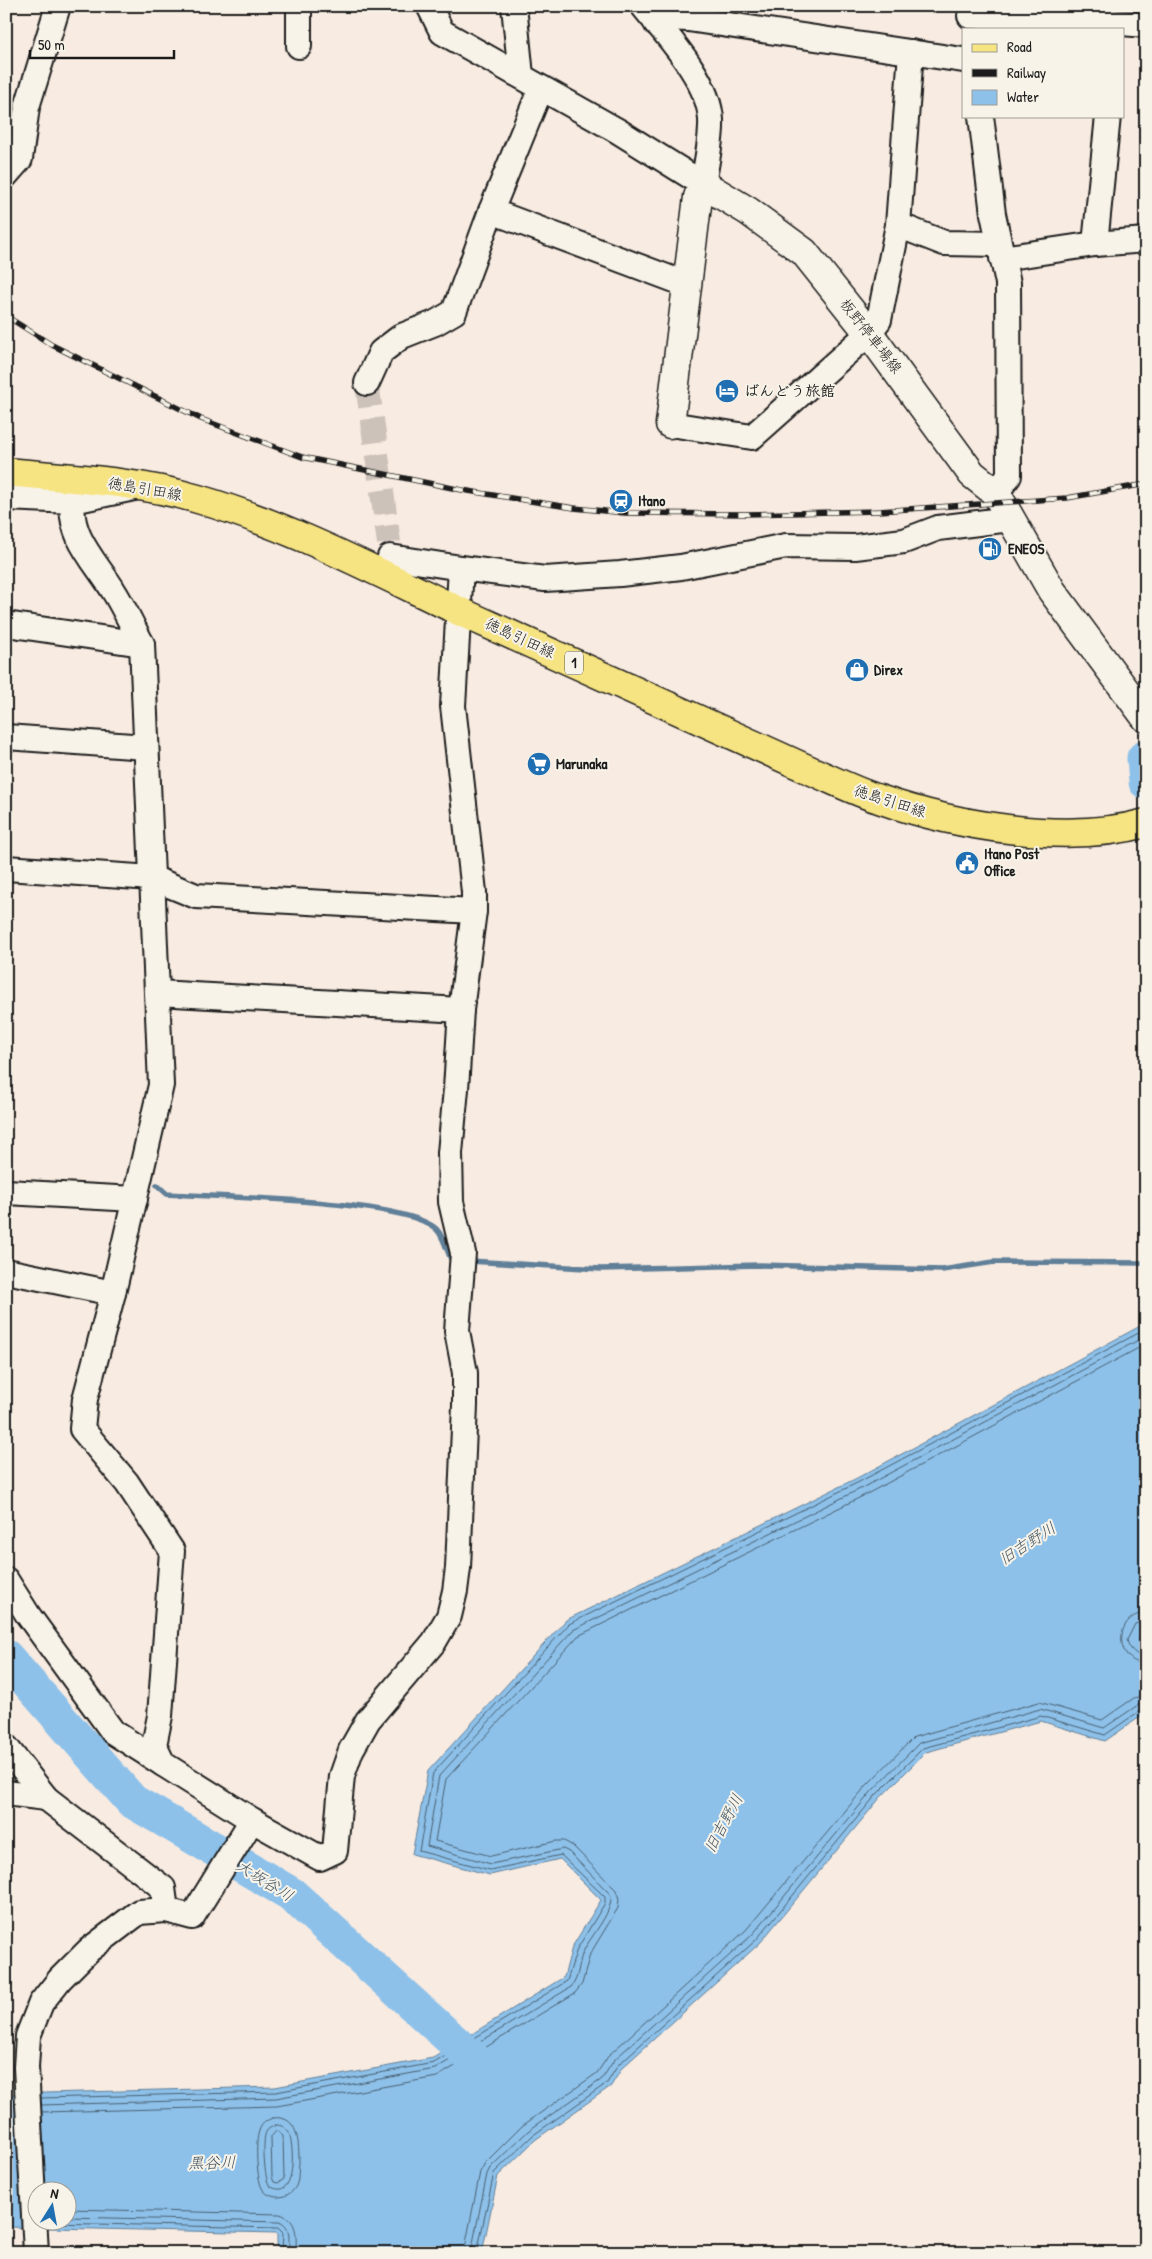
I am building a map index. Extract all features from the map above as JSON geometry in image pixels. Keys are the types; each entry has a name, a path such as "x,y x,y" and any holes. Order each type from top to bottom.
{"main road":[{"path":"670,424 698,197 703,184"},
{"name":"板野停車場線","path":"703,184 748,211 804,252 869,333 972,474 996,493 1052,591 1146,718"},
{"name":"徳島引田線","path":"6,472 143,486 197,499 284,529 340,553 460,611 823,776 879,799 934,815 1013,830 1084,833 1146,823"}],"street":[{"path":"6,175 20,159 27,107 58,6"},
{"path":"299,6 299,46"},
{"path":"429,6 442,32 618,131 703,184 711,120 706,98 694,74 649,14"},
{"path":"514,6 521,76"},
{"path":"970,17 1036,20 1086,13 1117,26 1146,25"},
{"path":"649,14 663,18 742,17 802,37 962,60"},
{"path":"670,424 752,437 869,333 878,320 898,225 911,52"},
{"path":"367,383 381,352 402,336 435,323 454,312 491,211 541,88"},
{"path":"980,118 993,214 1008,282 1010,316 1009,476 996,493"},
{"path":"1095,244 1108,118"},
{"path":"491,211 688,285"},
{"path":"898,225 944,243 1001,251 1146,240"},
{"path":"6,498 73,500 143,486"},
{"path":"73,500 72,510 80,542 113,589 142,644 161,1084 113,1293 85,1399 82,1429 127,1483 172,1550 160,1716 154,1745 163,1764"},
{"path":"340,553 390,550 461,568 545,579 620,574 681,567 786,546 855,547 904,541 938,528 1010,519"},
{"path":"6,1580 28,1615 113,1732 163,1764 248,1827 320,1858 335,1851 342,1776 350,1750 368,1720 434,1642 449,1616 458,1568 466,1405 465,1373 458,1331 462,1259 451,1202 450,1153 461,1010 474,911 474,892 453,706 461,568"},
{"path":"6,624 142,644"},
{"path":"6,736 146,746"},
{"path":"6,868 152,878 196,896 474,911"},
{"path":"157,993 461,1010"},
{"path":"6,1192 135,1199"},
{"path":"6,1271 113,1293"},
{"path":"6,1747 46,1798 163,1888 166,1910"},
{"path":"6,1793 46,1798"},
{"path":"35,2249 21,2084 26,2067 28,2036 41,2003 60,1979 89,1950 139,1912 166,1910 192,1918 248,1827"}],"water":[{"path":"1146,1323 1146,1629 1138,1640 1146,1648 1146,1713 1105,1741 1041,1721 926,1752 880,1798 760,1943 622,2068 611,2086 535,2140 498,2176 482,2253 277,2253 277,2233 78,2229 78,2182 28,2182 28,2227 6,2227 6,2094 275,2087 433,2058 564,1977 572,1947 601,1900 560,1859 490,1875 412,1854 428,1771 566,1620 857,1478"}],"waterway":[{"path":"1144,758 1146,782"},
{"path":"157,1185 167,1194 310,1202 392,1212 421,1220 438,1231 451,1259 457,1260"},
{"path":"469,1261 601,1269 760,1265 942,1270 994,1262 1146,1263"},
{"name":"大坂谷川","path":"6,1657 132,1801 291,1894 492,2076"}],"tunnel":[{"path":"367,383 389,543"}],"railway":[{"path":"6,316 52,345 201,419 302,457 462,490 574,508 625,513 745,514 879,511 1067,498 1146,484"}],"place":[{"name":"ばんどう旅館","path":"727,391"},
{"name":"Itano","path":"621,501"},
{"name":"ENEOS","path":"990,549"},
{"name":"Direx","path":"857,670"},
{"name":"Marunaka","path":"539,764"},
{"name":"Itano Post Office","path":"967,863"}],"water label":[{"name":"旧吉野川","path":"1027,1543"},
{"name":"旧吉野川","path":"723,1823"},
{"name":"黒谷川","path":"212,2162"}]}
